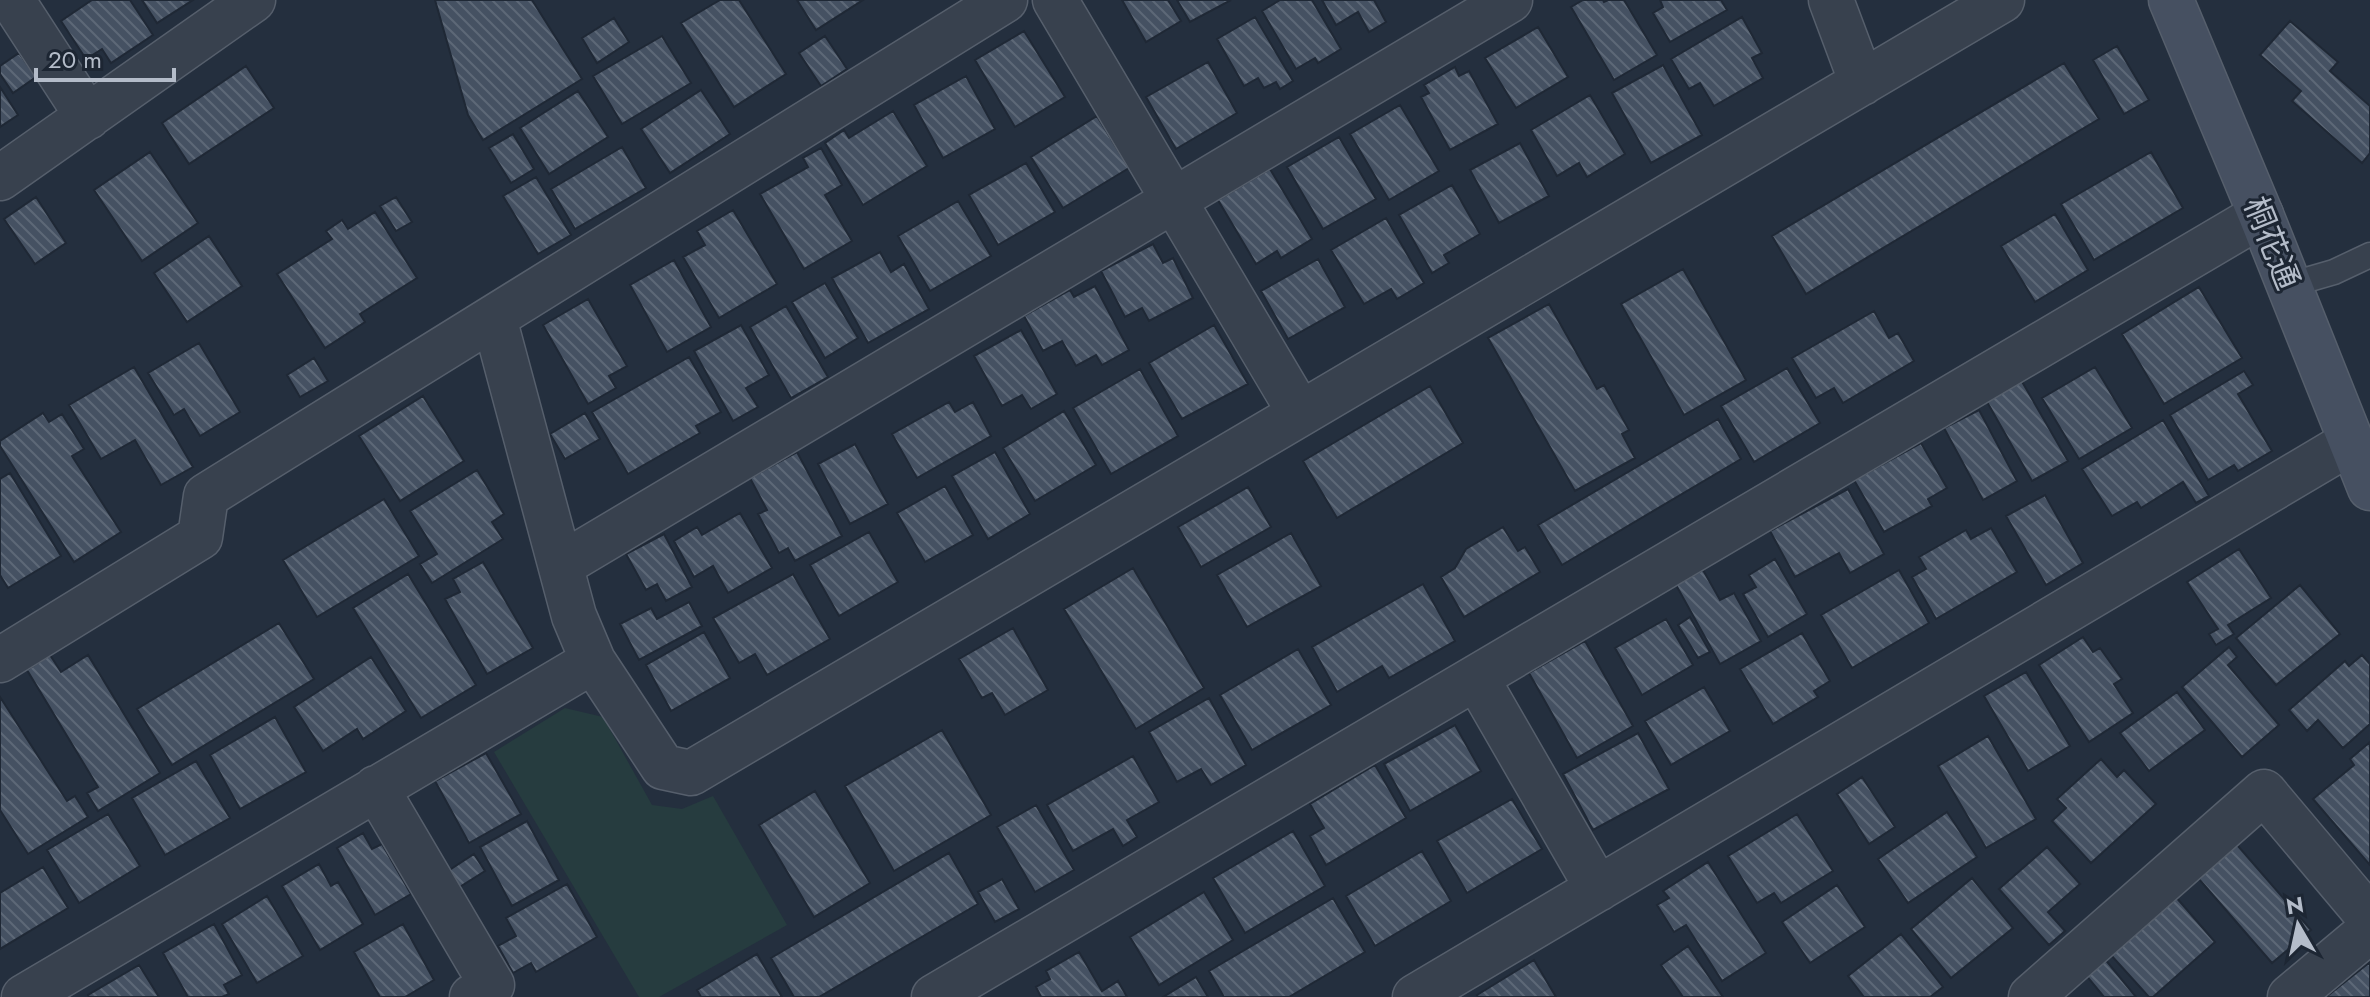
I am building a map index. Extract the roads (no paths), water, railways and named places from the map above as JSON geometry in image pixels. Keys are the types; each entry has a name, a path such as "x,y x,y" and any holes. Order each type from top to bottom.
{"street":[{"path":"12,0 88,117"},
{"path":"0,178 253,0"},
{"path":"0,660 200,537 206,496 1005,0"},
{"path":"1055,0 1300,413"},
{"path":"561,565 1510,0"},
{"path":"1831,0 1862,83"},
{"path":"494,318 574,616 593,661 663,767 691,773 2002,0"},
{"name":"桐花通","path":"2171,0 2370,488"},
{"path":"934,997 2261,215"},
{"path":"1437,992 1598,889 2351,442"},
{"path":"24,997 593,661"},
{"path":"1477,679 1598,889"},
{"path":"376,788 492,985 472,997"},
{"path":"2031,997 2264,792 2370,918"},
{"path":"2290,997 2370,930"}],"lane":[{"path":"2289,285 2334,272 2370,255"}]}
